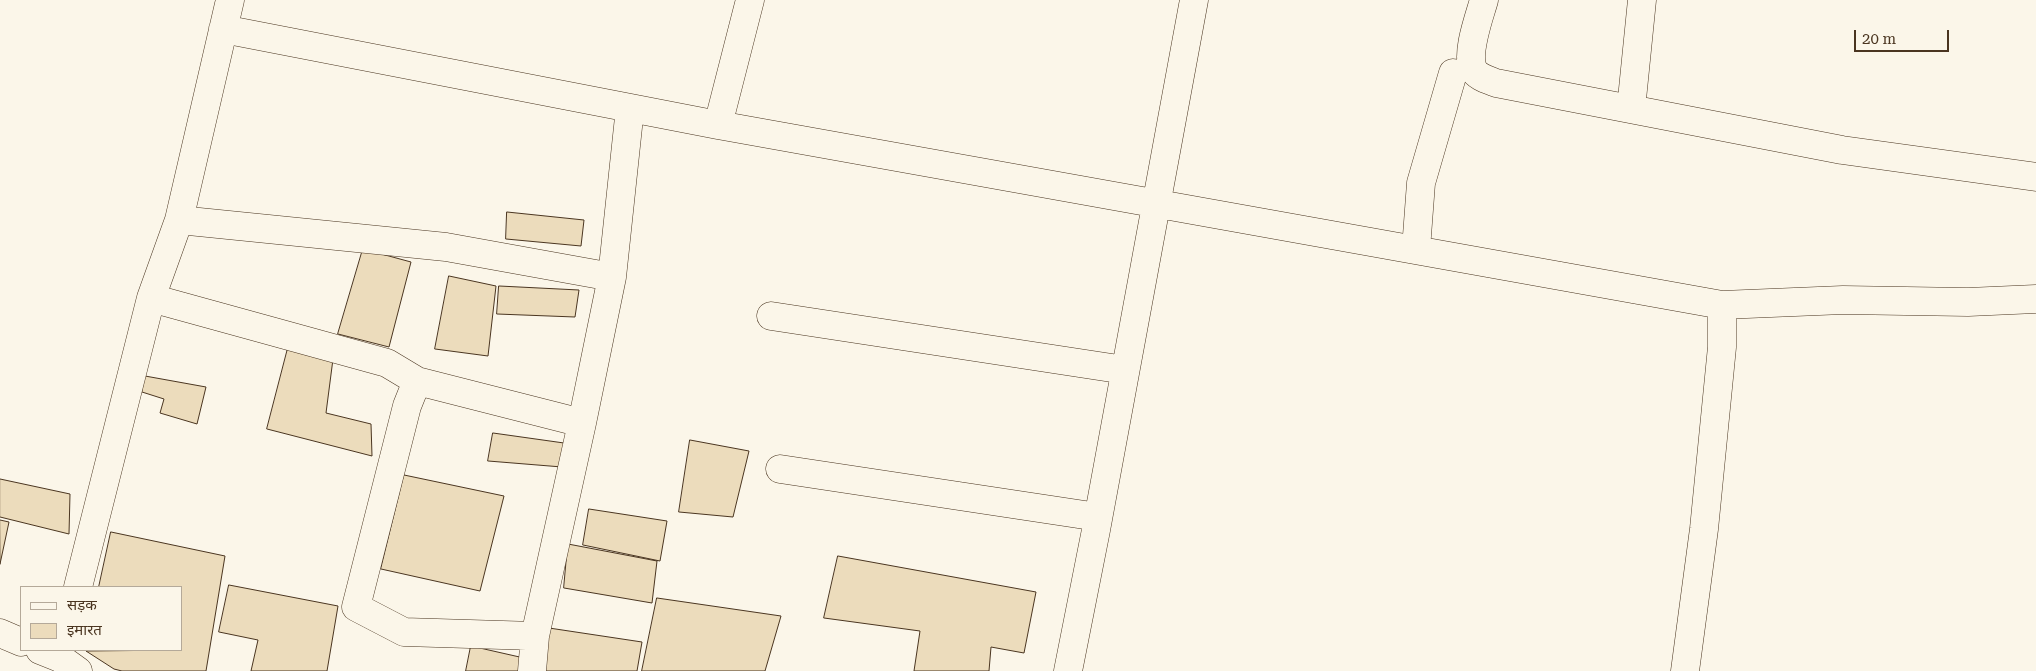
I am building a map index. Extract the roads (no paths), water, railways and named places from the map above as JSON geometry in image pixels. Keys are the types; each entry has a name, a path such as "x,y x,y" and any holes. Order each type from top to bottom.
{"street":[{"path":"78,586 151,298 180,220 230,0"},
{"path":"1068,671 1194,0"},
{"path":"1484,0 1470,54 1473,70 1496,83 1842,150 2036,177"},
{"path":"1631,109 1642,0"},
{"path":"718,125 747,1"},
{"path":"223,29 718,125 1722,305 1843,300 1968,302 2036,299"},
{"path":"1416,249 1421,183 1452,73"},
{"path":"532,671 535,636 612,277 630,108"},
{"path":"180,220 446,247 612,277"},
{"path":"151,298 387,363 417,381 582,423"},
{"path":"1684,671 1707,501 1722,347 1722,305"},
{"path":"771,316 1125,370"},
{"path":"417,381 407,406 356,607 404,632 535,636"},
{"path":"780,469 1098,517"},
{"path":"0,633 20,642"}]}
